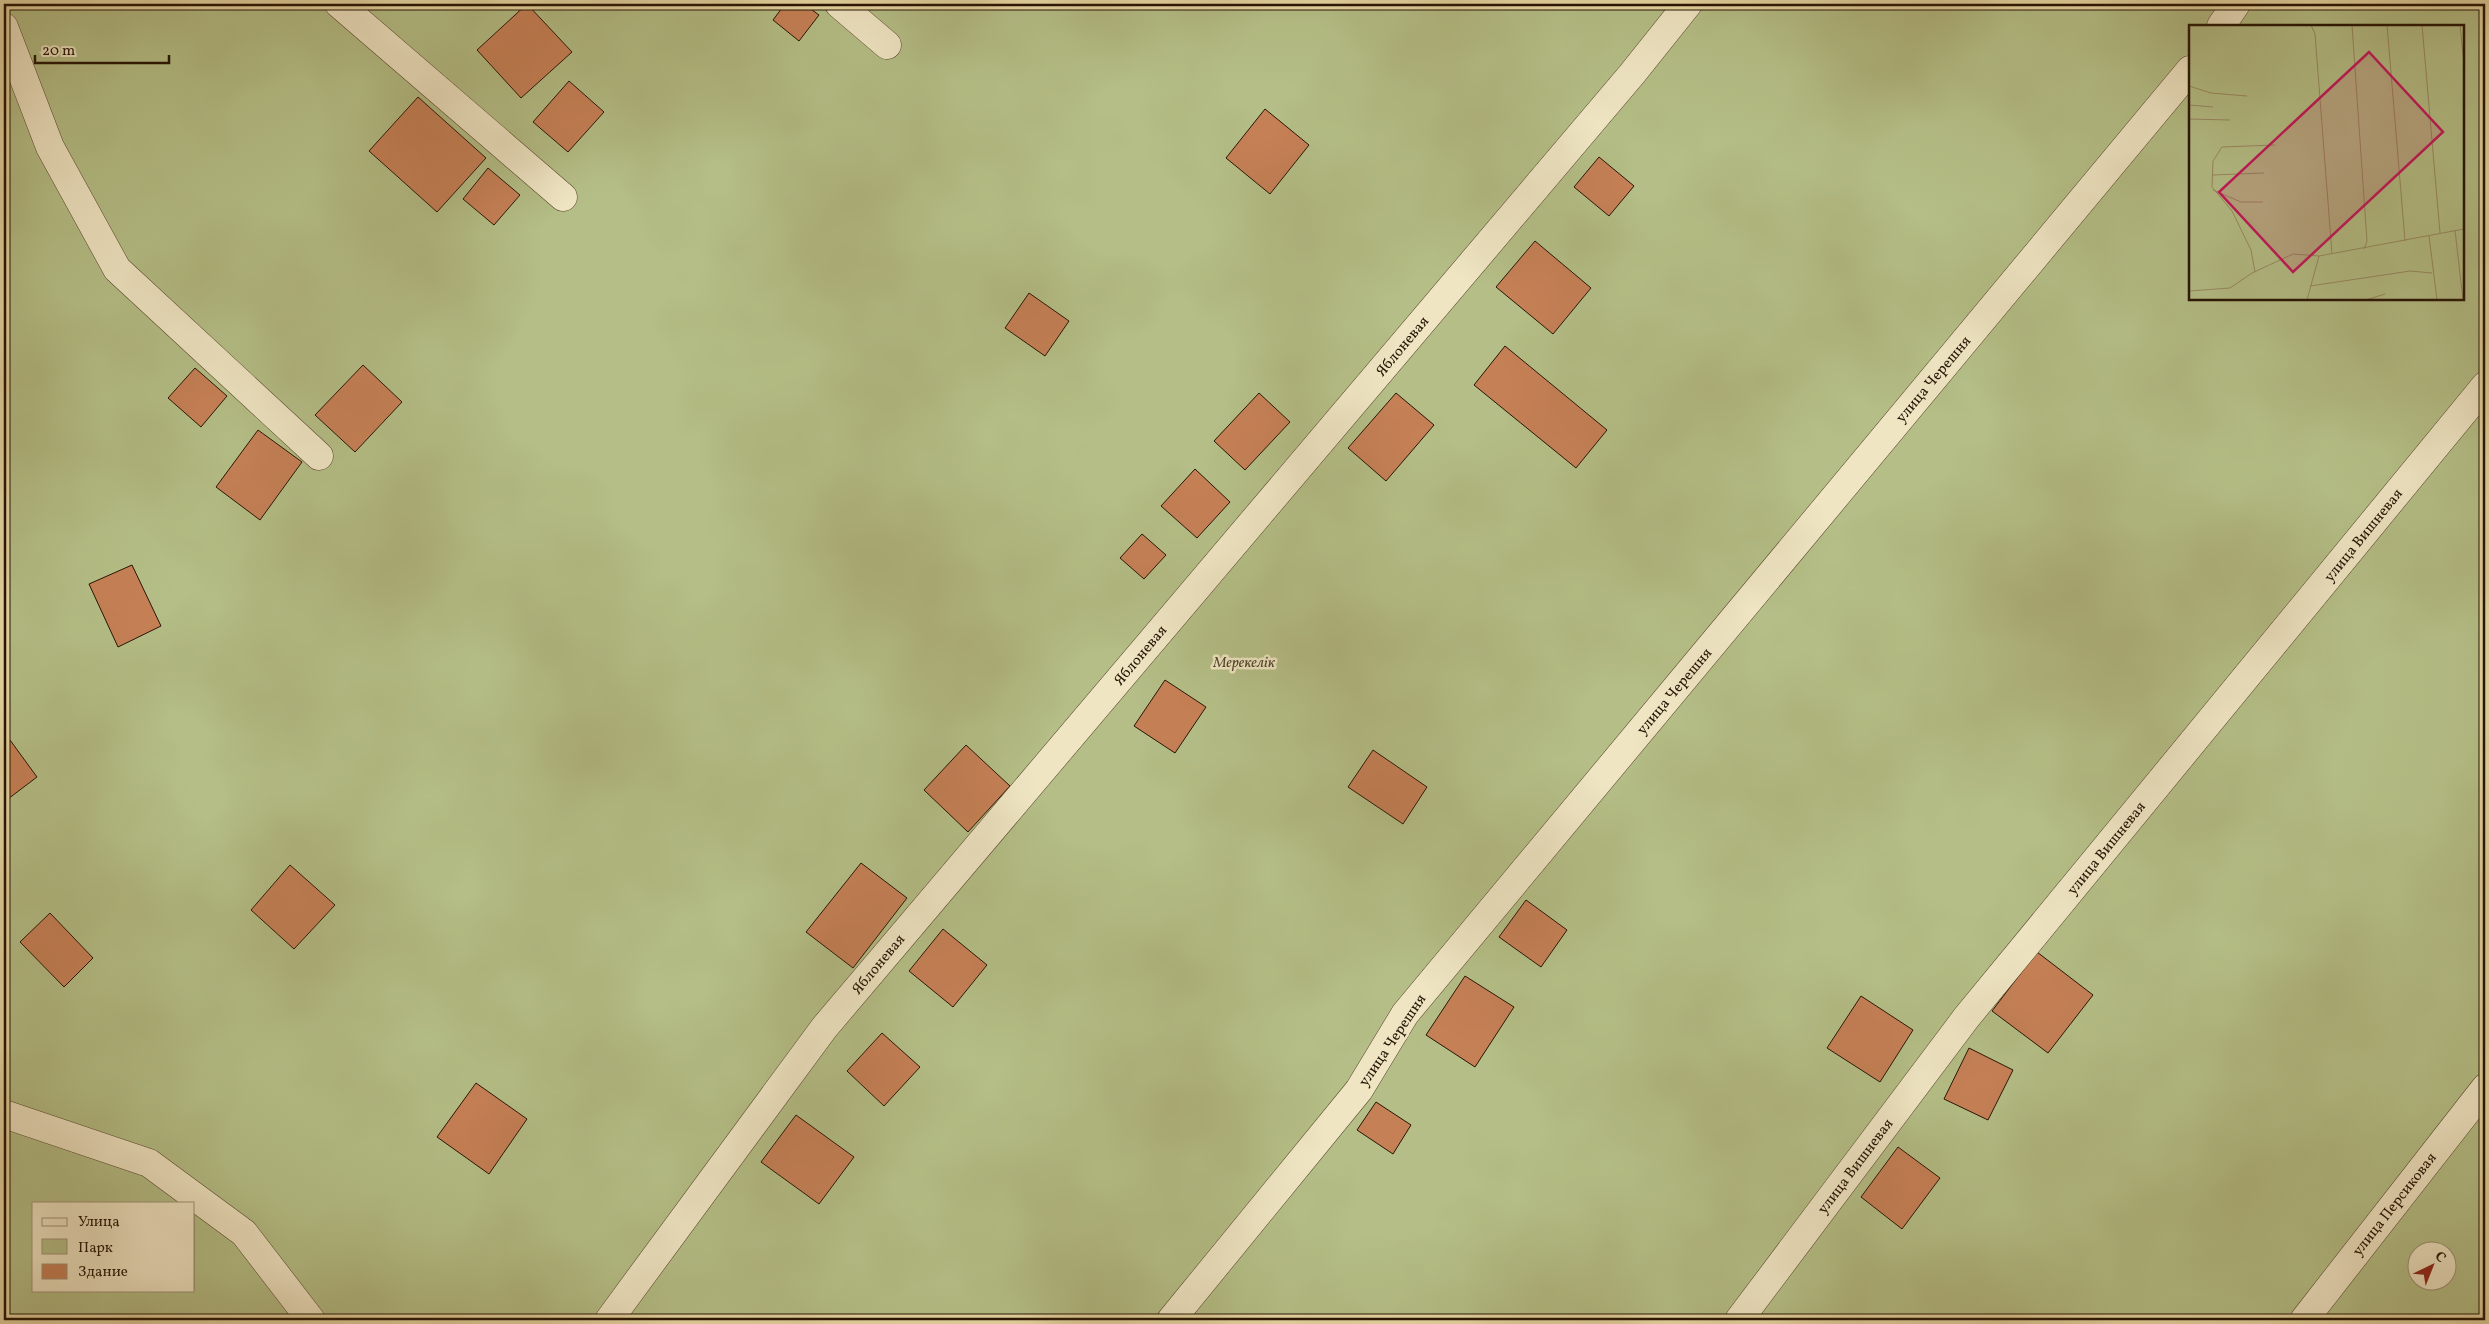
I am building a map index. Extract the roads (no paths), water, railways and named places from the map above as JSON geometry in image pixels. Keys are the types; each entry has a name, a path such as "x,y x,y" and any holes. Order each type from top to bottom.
{"street":[{"path":"339,4 563,197"},
{"path":"840,4 888,45"},
{"name":"Яблоневая","path":"609,1320 824,1028 1626,82 1688,4"},
{"path":"2222,25 2236,4"},
{"path":"4,27 50,147 117,269 319,456"},
{"name":"улица Черешня","path":"1171,1320 1359,1090 1405,1014 2189,71"},
{"name":"улица Вишневая","path":"1739,1320 1966,1018 2485,386"},
{"name":"улица Персиковая","path":"2304,1320 2485,1088"},
{"path":"4,1114 149,1162 244,1233 311,1320"}],"park label":[{"name":"Мерекелік","path":"1244,662"}]}
